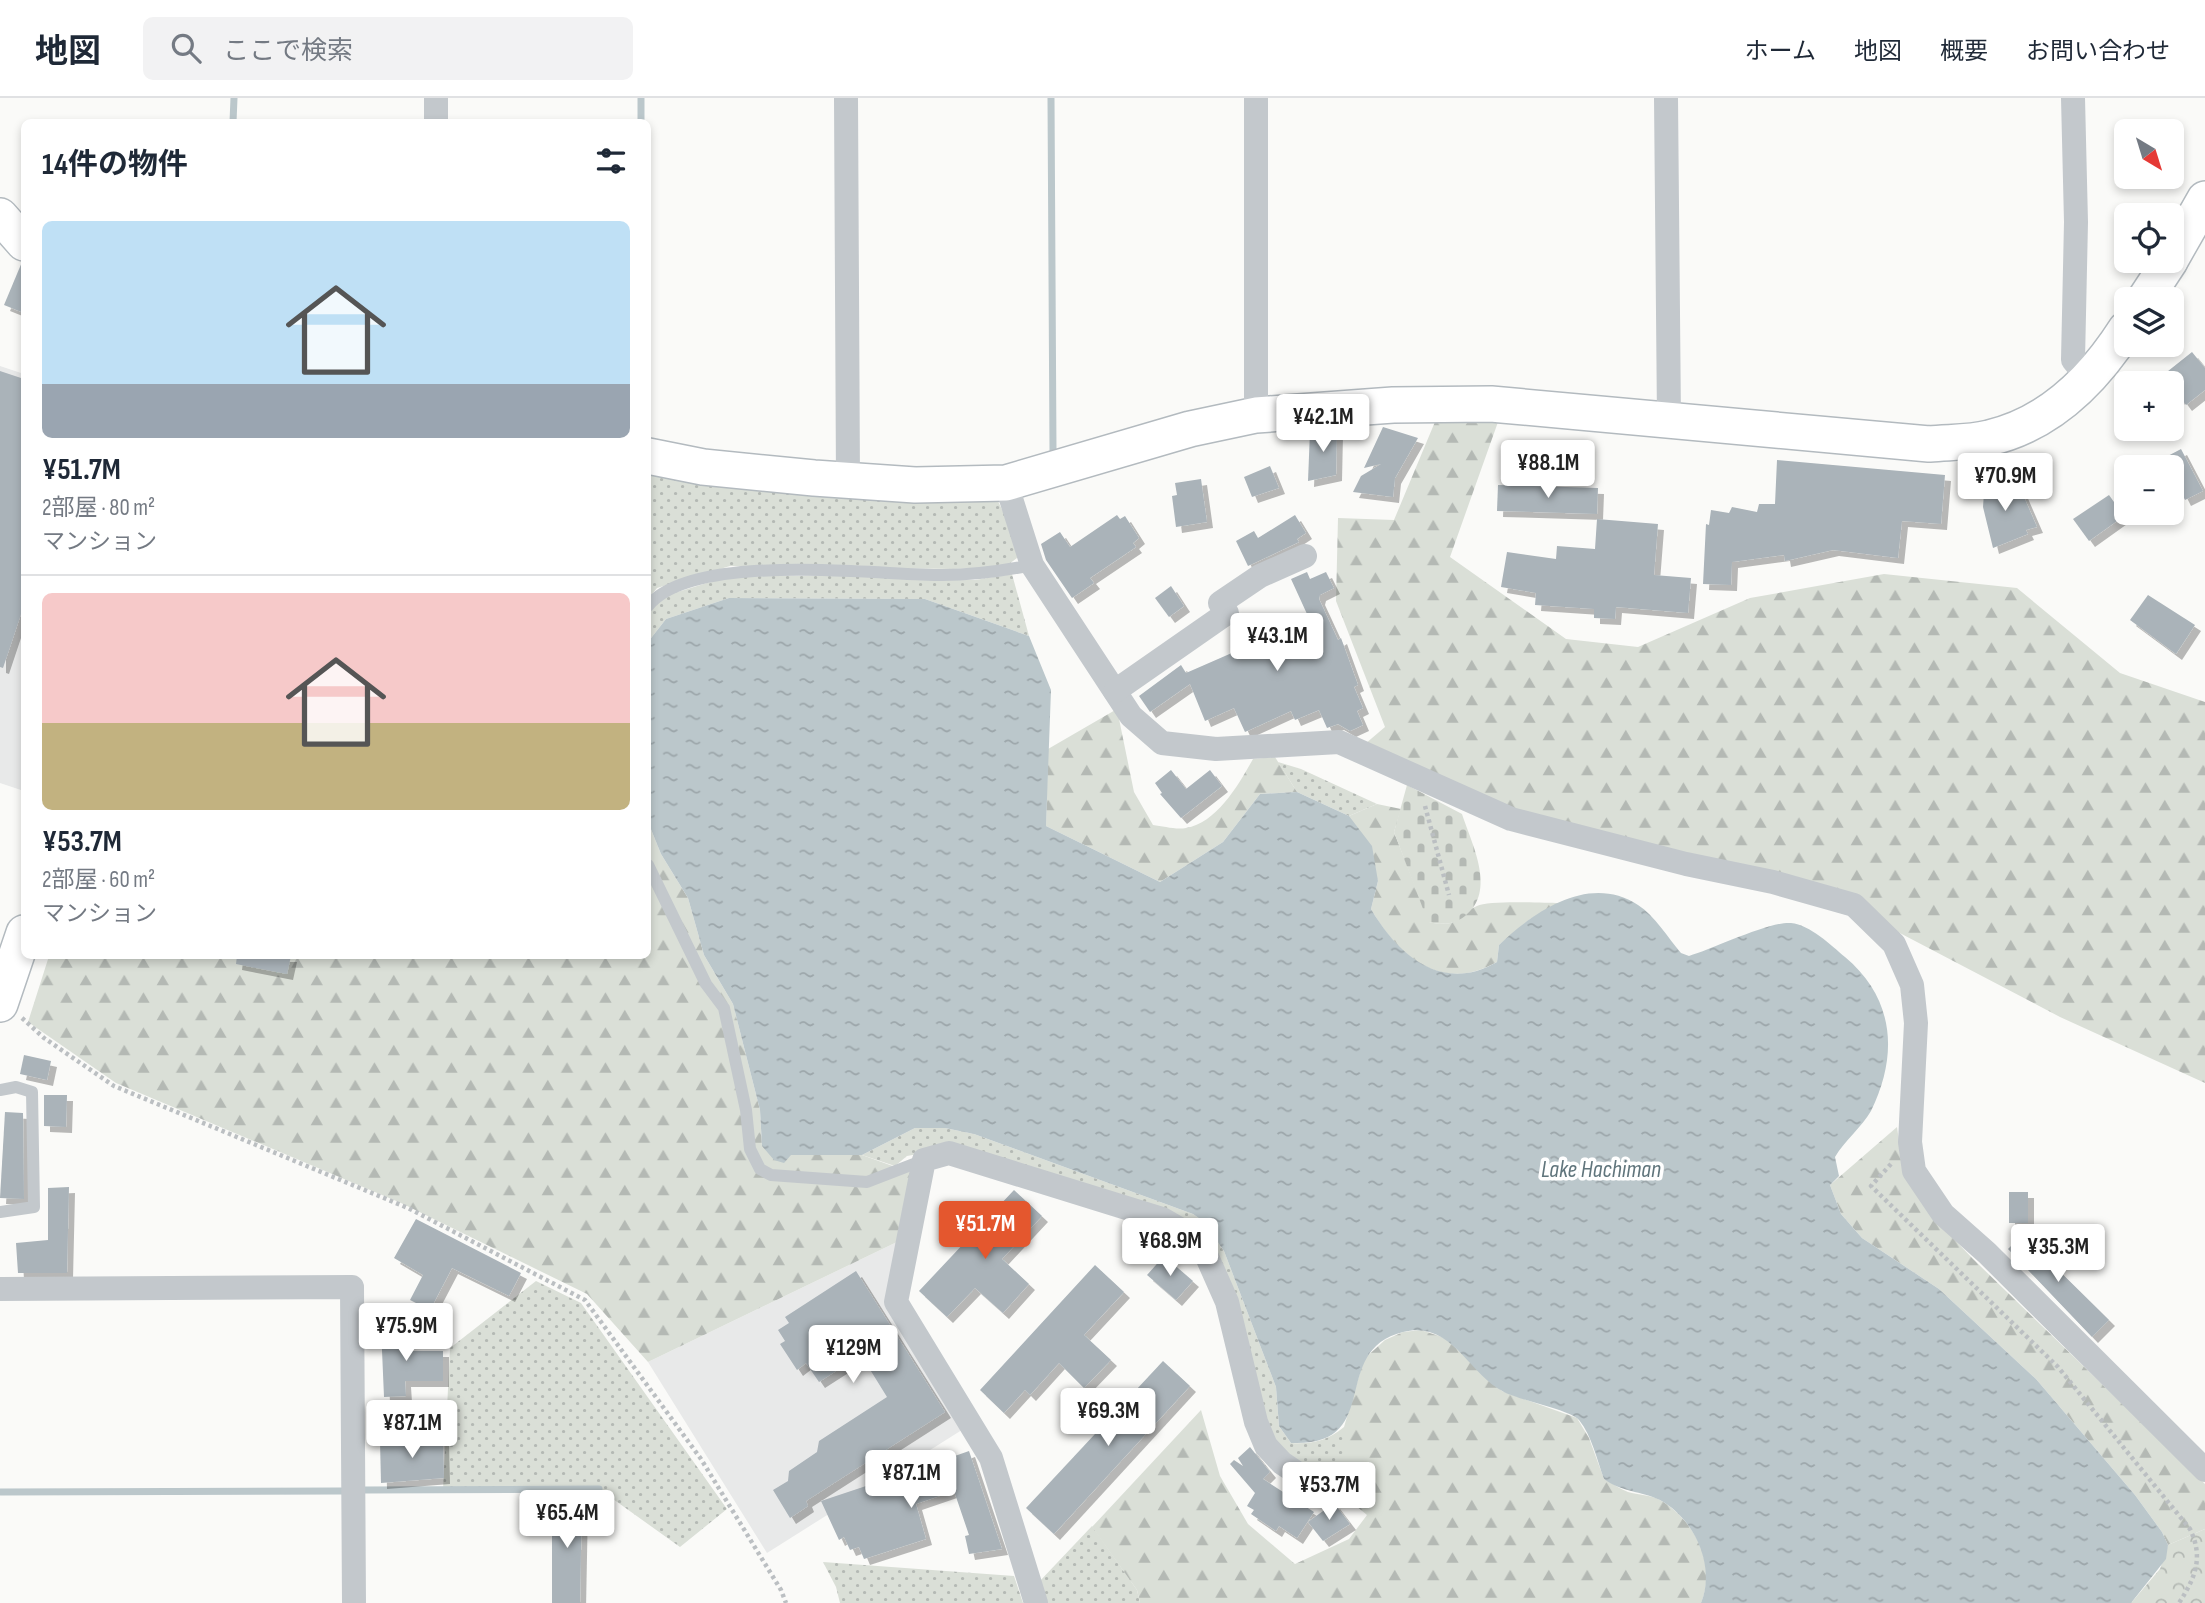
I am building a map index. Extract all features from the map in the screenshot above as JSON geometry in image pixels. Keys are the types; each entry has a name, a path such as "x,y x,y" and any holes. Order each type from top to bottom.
{"main road":[{"path":"2184,236 2205,199"},
{"path":"651,457 704,467 915,485 1006,483 1190,429 1256,415 1393,405 1491,404 1929,444 1989,438 2033,420 2069,398 2102,367 2114,348"},
{"path":"0,1001 21,942"}],"street":[{"path":"436,98 436,119"},
{"path":"846,98 848,480"},
{"path":"1256,98 1256,415"},
{"path":"1666,98 1669,420"},
{"path":"2073,98 2076,222 2073,360 2089,379"},
{"path":"1006,483 1032,565 1131,716 1162,743 1216,750 1339,742 1411,777 1511,819 1686,864 1773,882 1854,905 1894,944 1912,985 1916,1023 1910,1142 1914,1171 1943,1214 1987,1253 2205,1470"},
{"path":"1115,691 1227,613 1220,603 1260,576 1305,556"},
{"path":"1036,1603 990,1458 896,1303 924,1160 949,1153 1162,1219 1200,1241 1227,1303 1256,1422 1266,1446 1282,1463 1325,1492"},
{"path":"0,1289 352,1287 354,1603"}],"lane":[{"path":"651,602 659,593 729,572 870,571 942,575 1002,572 1032,565"},
{"path":"651,871 706,984 724,1008 746,1110 750,1149 760,1170 771,1175 867,1182 924,1160"},
{"path":"0,1090 16,1087 32,1092 34,1208 0,1212"}],"path":[{"path":"1411,777 1425,805 1449,895"},
{"path":"0,1001 44,1038 114,1086 408,1208 585,1300 701,1459 781,1590 786,1603"},
{"path":"1910,1142 1871,1186 2058,1367 2190,1529 2197,1544 2195,1578 2179,1603"}],"shaded area":[{"path":"0,366 21,373 21,790 0,783"},
{"path":"899,1241 887,1307 965,1428 767,1553 648,1362"}],"green space":[{"path":"1437,417 1498,422 1450,557 1566,639 1638,647 1750,598 1884,574 2017,588 2120,673 2205,702 2205,1083 2060,1017 1894,930 1489,801 1365,744 1385,727 1336,601 1338,518 1394,520"},
{"path":"651,473 996,497 1020,547 1017,558 1005,567 953,569 730,566 657,588 651,595"},
{"path":"1012,574 1029,636 925,599 729,598 666,619 651,638 651,610 661,597 730,576 865,576 975,580"},
{"path":"1117,709 1134,792 1153,825 1182,828 1208,819 1226,801 1253,759 1275,757 1297,792 1260,794 1223,842 1160,882 1046,826 1048,749"},
{"path":"1278,762 1301,769 1377,804 1349,816 1297,792"},
{"path":"1407,785 1462,814 1476,853 1481,881 1479,894 1474,906 1465,916 1452,923 1428,922 1394,832"},
{"path":"1377,804 1401,809 1394,832 1429,922 1452,923 1483,904 1559,903 1530,919 1499,945 1497,962 1477,971 1457,974 1440,972 1423,965 1394,942 1371,909 1378,881 1349,816"},
{"path":"651,829 661,854 688,898 704,955 733,1004 760,1110 762,1146 791,1155 862,1155 915,1174 899,1241 648,1362 587,1294 401,1203 116,1083 28,1022 48,959 651,959"},
{"path":"1897,1127 1904,1176 1932,1216 2205,1484 2205,1529 2168,1545 2162,1532 2135,1495 2036,1379 1939,1289 1862,1238 1841,1214 1830,1185"},
{"path":"915,1128 945,1128 974,1134 1193,1214 1203,1221 1224,1251 1276,1387 1279,1426 1291,1443 1313,1442 1344,1427 1344,1496 1292,1462 1272,1441 1207,1241 956,1147 907,1156 895,1166 862,1155"},
{"path":"536,1281 581,1303 727,1509 680,1547 599,1489 443,1490 450,1348"},
{"path":"1421,1330 1445,1338 1502,1391 1577,1418 1589,1438 1604,1479 1628,1492 1660,1500 1683,1519 1700,1545 1704,1559 1705,1589 1701,1603 1140,1603 1137,1590 1092,1527 1201,1410 1220,1476 1248,1524 1295,1564 1349,1539 1367,1515 1344,1496 1344,1427 1364,1359 1385,1340 1403,1332"},
{"path":"1092,1526 1137,1590 1140,1603 1045,1603 1038,1583"},
{"path":"2205,1529 2205,1603 2131,1603 2160,1569 2168,1545"},
{"path":"823,1562 1014,1576 1023,1603 840,1603 836,1587"}],"water":[{"name":"Lake Hachiman","path":"729,598 925,599 1029,636 1051,690 1046,826 1160,882 1223,842 1260,794 1297,792 1349,816 1372,846 1378,881 1371,909 1394,941 1408,954 1424,965 1440,971 1458,974 1477,971 1497,962 1499,945 1513,932 1546,909 1582,895 1601,893 1620,896 1638,905 1656,921 1681,953 1689,956 1770,926 1791,923 1813,931 1845,957 1874,990 1887,1028 1886,1069 1880,1090 1867,1117 1835,1157 1839,1176 1830,1185 1841,1214 1862,1238 1939,1289 2036,1379 2135,1495 2162,1532 2168,1545 2166,1559 2131,1603 1701,1603 1705,1589 1704,1560 1692,1531 1683,1519 1660,1500 1604,1479 1584,1426 1574,1416 1504,1392 1491,1384 1447,1341 1434,1334 1420,1330 1403,1332 1380,1342 1367,1358 1348,1415 1338,1430 1320,1440 1291,1443 1279,1426 1276,1387 1224,1251 1203,1221 1193,1214 974,1134 945,1128 915,1128 862,1155 791,1155 784,1163 774,1160 762,1146 760,1110 733,1004 704,955 688,898 661,854 651,829 651,638 666,619"}],"building":[{"path":"21,264 21,312 4,305"},
{"path":"2192,352 2205,368 2205,390 2186,405 2184,371 2168,371"},
{"path":"0,371 21,378 21,614 3,668 0,667"},
{"path":"1383,427 1418,438 1395,478 1393,497 1353,492 1361,476 1381,464 1364,468"},
{"path":"1337,429 1336,475 1308,481 1310,431"},
{"path":"2181,449 2203,491 2185,500 2184,455 2170,455"},
{"path":"1777,460 1945,475 1941,524 1902,521 1898,558 1833,550 1785,561 1784,555 1732,562 1731,585 1703,584 1706,524 1709,525 1711,510 1729,513 1732,507 1757,512 1759,504 1775,504"},
{"path":"1270,466 1279,488 1252,497 1244,477"},
{"path":"2002,477 2008,499 2020,488 2037,527 2026,530 2028,534 1993,548 1983,507 1985,478"},
{"path":"1201,479 1207,522 1176,527 1172,496 1177,495 1175,483"},
{"path":"1498,485 1598,488 1597,514 1497,511"},
{"path":"2109,495 2114,502 2114,523 2089,541 2073,519"},
{"path":"1117,515 1120,519 1125,516 1139,538 1133,543 1136,547 1090,578 1094,583 1072,598 1046,560 1041,544 1060,532 1070,547"},
{"path":"1295,515 1306,533 1297,539 1299,542 1248,566 1236,541 1254,531 1258,538"},
{"path":"1597,519 1658,524 1654,575 1691,578 1688,613 1616,607 1615,619 1594,618 1594,609 1535,605 1536,593 1501,587 1507,552 1556,559 1557,546 1595,549"},
{"path":"1307,572 1310,579 1326,572 1334,588 1320,595 1319,599 1338,640 1341,638 1358,685 1354,687 1363,708 1357,711 1363,725 1350,731 1338,724 1327,728 1319,710 1295,720 1291,711 1245,732 1234,708 1205,721 1190,684 1150,712 1139,696 1181,665 1186,673 1257,642 1256,639 1297,622 1296,619 1307,614 1291,579"},
{"path":"1171,586 1184,606 1169,617 1155,598"},
{"path":"2148,595 2195,625 2176,654 2130,620"},
{"path":"1171,770 1186,789 1210,770 1222,786 1181,818 1160,794 1162,793 1155,783"},
{"path":"237,959 290,959 287,974 236,964"},
{"path":"24,1055 51,1061 47,1080 20,1074"},
{"path":"44,1095 67,1095 66,1127 44,1126"},
{"path":"5,1112 23,1113 24,1199 0,1198"},
{"path":"69,1187 67,1273 18,1273 16,1243 48,1240 48,1188"},
{"path":"1014,1190 1042,1216 1002,1259 1029,1284 1003,1313 975,1288 947,1317 919,1291"},
{"path":"2009,1192 2028,1192 2028,1223 2009,1223"},
{"path":"416,1219 521,1273 509,1296 452,1268 430,1310 410,1300 423,1275 394,1258"},
{"path":"2027,1230 2046,1251 2044,1256 2109,1320 2092,1337 2008,1249"},
{"path":"1164,1256 1193,1281 1176,1300 1147,1275"},
{"path":"1095,1265 1124,1292 1084,1335 1111,1360 1084,1388 1059,1363 1030,1395 1025,1390 1004,1413 980,1390"},
{"path":"856,1271 945,1412 806,1501 808,1506 790,1518 773,1490 788,1481 789,1471 817,1452 819,1441 887,1397 861,1355 819,1382 806,1363 797,1370 780,1344 785,1341 778,1330 789,1323 785,1317"},
{"path":"381,1327 405,1327 406,1351 443,1351 443,1381 405,1381 406,1396 384,1397"},
{"path":"1163,1361 1190,1386 1054,1534 1026,1508"},
{"path":"443,1438 444,1478 381,1483 380,1441"},
{"path":"1250,1447 1270,1472 1263,1479 1314,1512 1297,1538 1279,1526 1276,1531 1251,1514 1254,1510 1247,1506 1255,1493 1230,1464 1234,1460 1243,1466 1238,1458"},
{"path":"969,1451 1002,1549 969,1554 965,1536 969,1535 954,1491 916,1504 926,1539 864,1559 859,1547 850,1550 844,1537 839,1540 821,1501 896,1476 901,1484 938,1473 935,1463"},
{"path":"552,1499 582,1499 580,1603 552,1603"},
{"path":"1334,1503 1350,1524 1323,1541 1308,1522"}],"waterway":[{"path":"233,119 234,98"},
{"path":"641,98 641,119"},
{"path":"1051,98 1053,450"},
{"path":"362,1490 599,1489"},
{"path":"0,1492 342,1491"}]}
